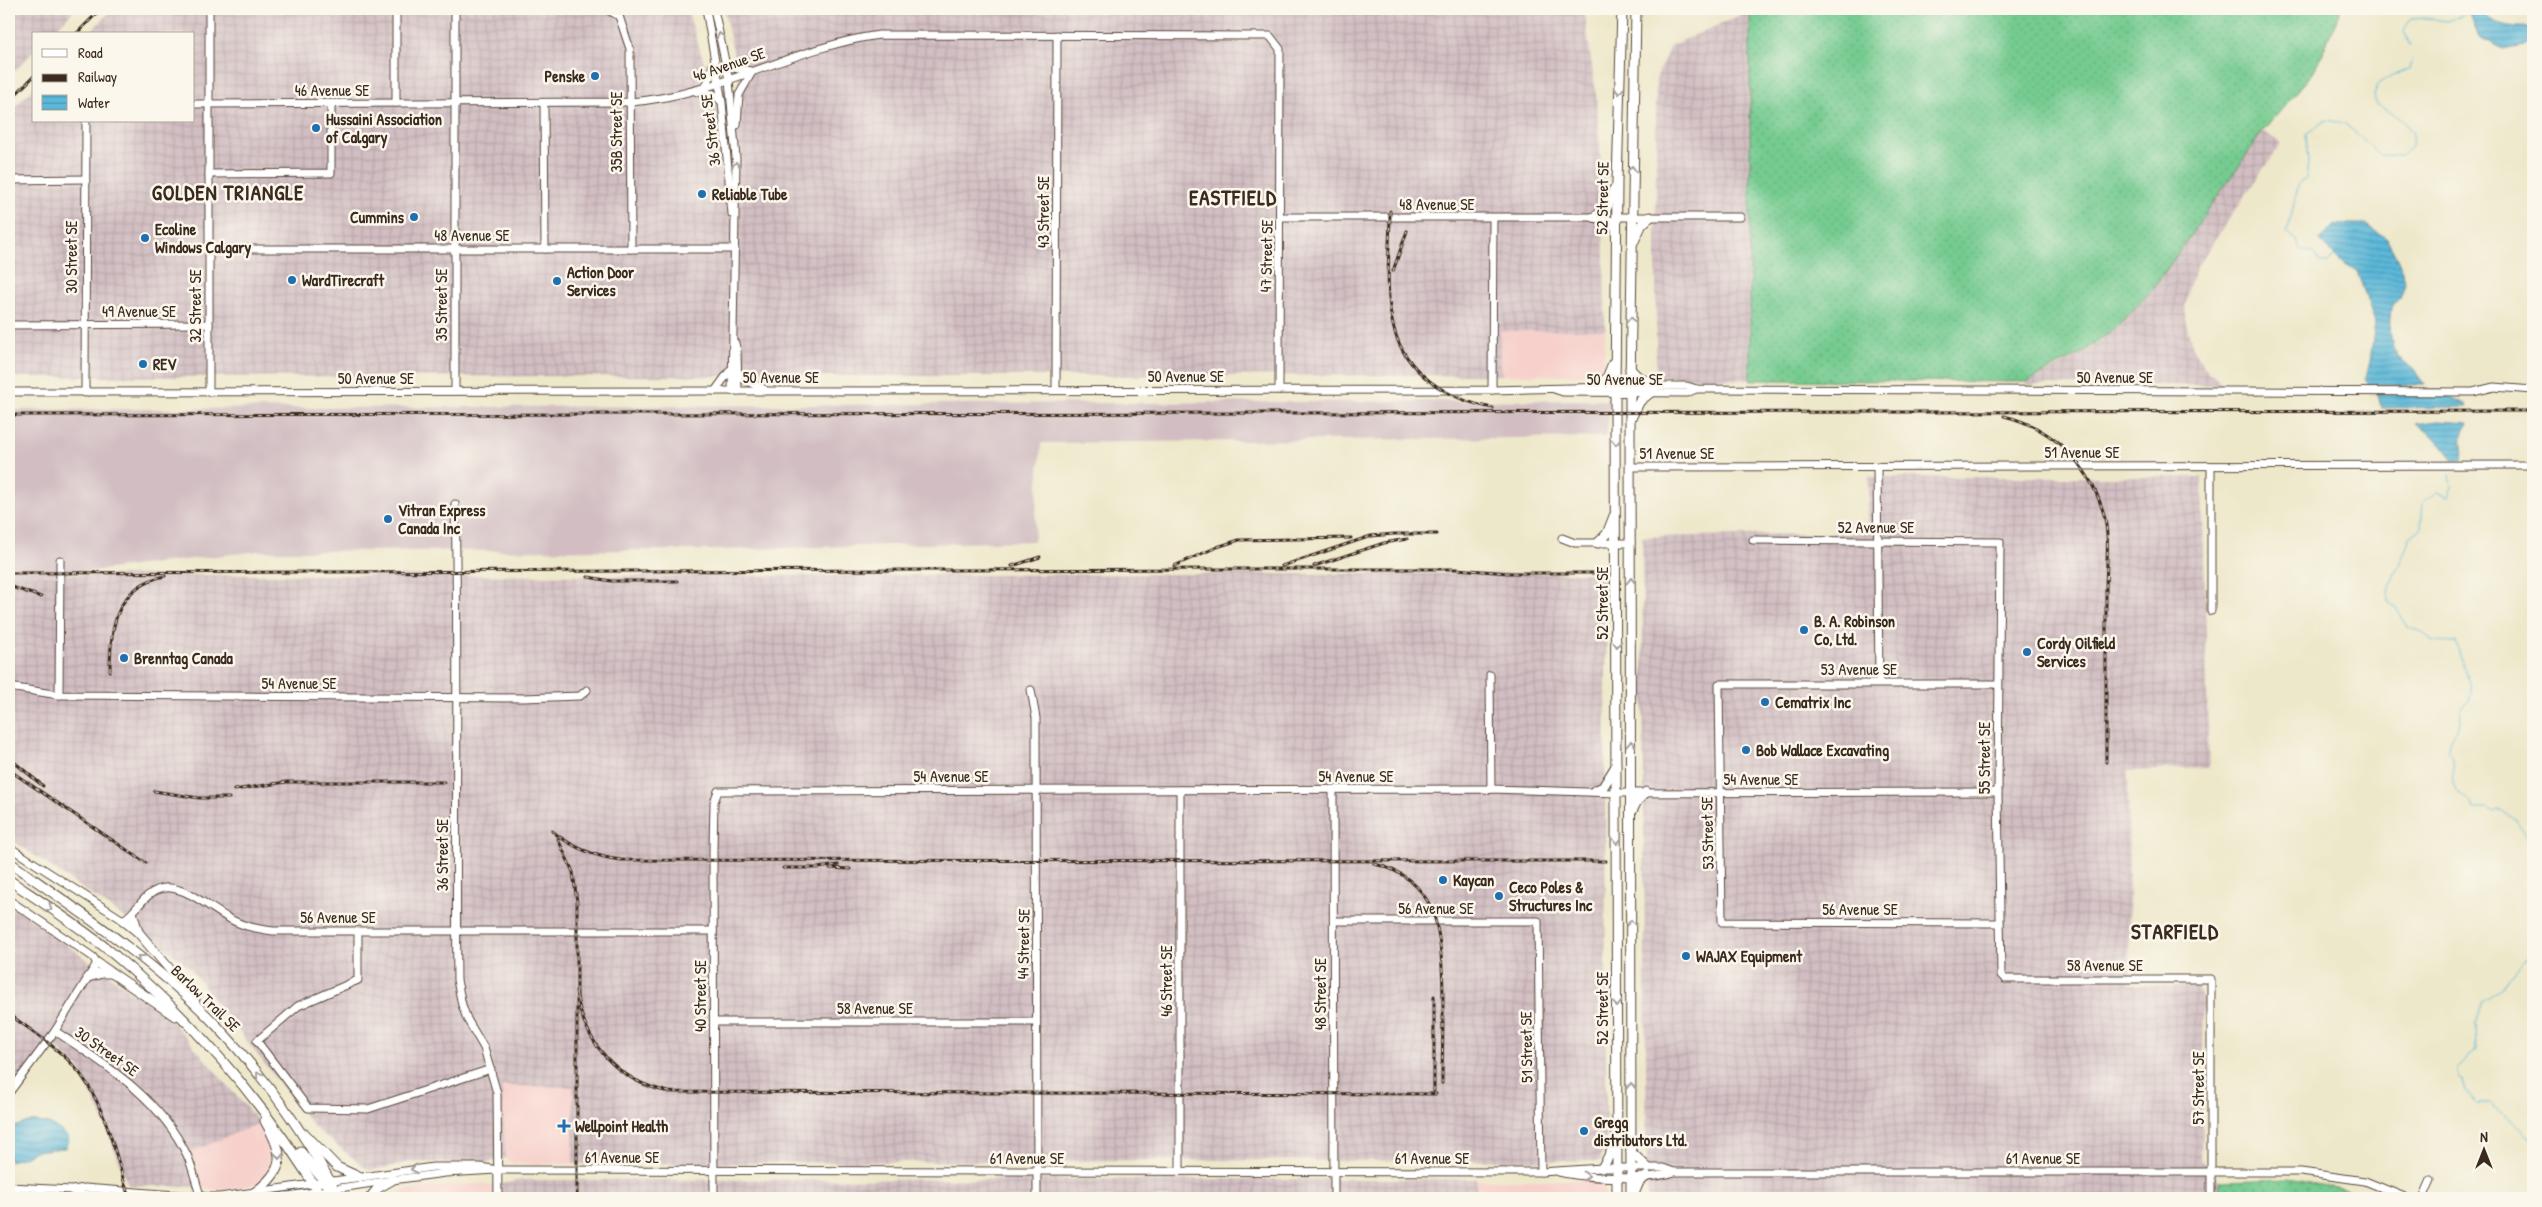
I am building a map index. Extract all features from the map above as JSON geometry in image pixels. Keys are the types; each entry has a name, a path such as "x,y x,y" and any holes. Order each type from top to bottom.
{"main road":[{"path":"1617,9 1620,46"},
{"name":"52 Street SE","path":"1617,1198 1616,217 1622,9"},
{"name":"52 Street SE","path":"1632,1198 1630,369 1631,217 1636,9"},
{"path":"1594,217 1606,210 1617,182"},
{"path":"1594,217 1608,220 1616,227"},
{"path":"1631,251 1636,234 1650,217"},
{"path":"1598,386 1607,378 1616,356"},
{"path":"1630,369 1653,390 1637,405 1630,421"},
{"path":"1598,543 1607,534 1616,511"},
{"path":"1594,792 1603,787 1608,781 1617,763"},
{"path":"1631,813 1637,801 1646,792"},
{"name":"Barlow Trail SE","path":"9,862 78,910 157,972 216,1025 246,1059 288,1114 323,1190"},
{"name":"Barlow Trail SE","path":"9,880 110,951 167,1001 242,1082 263,1114 277,1127 323,1190 337,1194"},
{"path":"133,914 138,932"},
{"path":"123,920 138,932 216,1025"},
{"path":"97,964 190,1026"},
{"path":"88,978 102,973 112,973"},
{"path":"254,1192 272,1178 280,1161 277,1141 263,1114"},
{"path":"288,1114 337,1167 359,1177"},
{"path":"1602,1168 1616,1143"},
{"path":"1631,1152 1648,1172 1640,1182 1632,1198"},
{"path":"370,1198 378,1188 392,1180"},
{"path":"285,1196 294,1198"}],"street":[{"name":"32 Street SE","path":"209,9 209,392"},
{"path":"396,9 396,103"},
{"name":"35 Street SE","path":"455,9 455,391"},
{"name":"35B Street SE","path":"606,9 619,16 630,49 631,249"},
{"name":"36 Street SE","path":"706,9 722,102 735,249"},
{"name":"36 Street SE","path":"714,9 729,80 735,140 735,391"},
{"name":"43 Street SE","path":"1056,390 1057,35"},
{"name":"46 Avenue SE","path":"195,104 630,102 658,100 692,92 833,44 879,36 1270,36"},
{"name":"47 Street SE","path":"1270,36 1280,49 1279,390"},
{"path":"704,88 710,78 714,59"},
{"path":"726,63 733,68 752,72 740,95 735,140"},
{"path":"692,92 712,94 722,102"},
{"path":"544,103 545,249"},
{"path":"209,174 331,172 331,104"},
{"name":"30 Street SE","path":"85,393 86,122"},
{"path":"9,180 85,179"},
{"name":"48 Avenue SE","path":"1281,217 1594,217"},
{"path":"1616,217 1740,217"},
{"path":"1492,390 1493,218"},
{"name":"48 Avenue SE","path":"209,249 735,249"},
{"name":"49 Avenue SE","path":"9,325 209,324"},
{"path":"715,391 735,369 745,380 766,391"},
{"name":"50 Avenue SE","path":"1554,389 1562,386 1598,386 1616,390"},
{"name":"50 Avenue SE","path":"9,392 1554,389 1563,392 1653,390 1687,393 1697,389 2473,392 2494,387 2533,390"},
{"name":"51 Avenue SE","path":"1631,467 2533,465"},
{"path":"1877,466 1876,541 1879,683"},
{"path":"2211,466 2211,611"},
{"name":"36 Street SE","path":"455,504 458,697 455,790 457,980 462,1006 491,1069 497,1093 498,1198"},
{"path":"1562,538 1575,543 1631,543"},
{"name":"52 Avenue SE","path":"1753,540 2000,542"},
{"name":"55 Street SE","path":"2000,542 1998,792 2001,975"},
{"path":"59,695 60,560"},
{"path":"1490,675 1492,789"},
{"name":"53 Avenue SE","path":"1719,684 1998,684"},
{"name":"53 Street SE","path":"1719,684 1722,922"},
{"name":"54 Avenue SE","path":"9,687 59,695 580,696 587,690"},
{"name":"44 Street SE","path":"1031,690 1036,718 1037,791 1037,1198"},
{"name":"54 Avenue SE","path":"716,794 728,790 1492,789 1617,793 1998,792"},
{"name":"46 Street SE","path":"1180,790 1180,1171"},
{"name":"48 Street SE","path":"1333,790 1334,1198"},
{"name":"40 Street SE","path":"714,1198 713,931 716,794"},
{"path":"9,847 117,918 123,920"},
{"name":"56 Avenue SE","path":"123,920 133,914 150,893 159,888 172,887 232,920 251,928 273,931 457,930 576,933 713,931"},
{"path":"9,900 93,957 97,964 55,1031 9,1093"},
{"name":"56 Avenue SE","path":"1334,921 1538,921"},
{"name":"51 Street SE","path":"1538,921 1541,1172"},
{"name":"56 Avenue SE","path":"1722,922 1999,923"},
{"path":"358,931 358,980 298,1006 257,1041 308,1108 368,1109 491,1069"},
{"name":"58 Avenue SE","path":"2001,975 2005,979 2211,979"},
{"name":"57 Street SE","path":"2211,979 2211,1198"},
{"name":"58 Avenue SE","path":"714,1022 1036,1022"},
{"name":"30 Street SE","path":"55,1031 122,1076 156,1110 174,1132 187,1156 201,1198"},
{"name":"61 Avenue SE","path":"274,1198 323,1190 359,1177 433,1167 480,1167 497,1170"},
{"name":"61 Avenue SE","path":"337,1194 392,1180 445,1173 497,1170 714,1172 1556,1172 1576,1168 1602,1168 1617,1172"},
{"name":"61 Avenue SE","path":"1556,1172 1574,1176 1617,1172 1648,1172 1664,1176 1674,1172 2211,1171 2322,1173 2365,1181 2407,1198"},
{"path":"2423,1198 2431,1180"},
{"name":"61 Avenue SE","path":"9,1187 72,1190 85,1188 201,1198 254,1192 323,1190"},
{"path":"52,1189 54,1198"},
{"name":"61 Avenue SE","path":"72,1190 84,1195 115,1198"}],"shaded area":[{"path":"9,9 75,9 53,32 32,32 32,53 9,77"},
{"path":"113,9 687,9 706,68 745,109 724,9 1584,9 1597,102 1603,194 1605,330 1500,331 1500,365 1503,375 9,377 9,113 32,90 32,122 195,122 195,32 90,32"},
{"path":"1750,11 1750,380 1656,376 1656,79 1670,46"},
{"path":"2263,131 2281,143 2196,268 2190,283 2185,306 2185,319 2192,345 2204,367 2223,385 2027,385 2027,382 2067,363 2099,342 2144,299"},
{"path":"1605,330 1603,370 1599,375 1503,375 1500,365 1500,331"},
{"path":"1611,400 1606,437 1041,443 1034,541 717,550 258,551 67,574 9,575 9,410"},
{"path":"1869,477 2202,477 2209,768 2128,771 2130,985 2195,987 2204,1000 2201,1160 2220,1181 2221,1198 1647,1198 1642,537 1868,533"},
{"path":"1607,573 1605,765 1606,1140 1600,1161 1171,1160 573,1164 573,1087 502,1086 505,1158 485,1163 410,1162 369,1171 314,1127 187,965 122,916 9,838 9,575 713,576"},
{"path":"9,903 170,1019 260,1123 191,1152 203,1187 128,1185 102,1117 79,1068 52,1044 9,1098"},
{"path":"501,1086 573,1087 573,1164 514,1164 505,1158"},
{"path":"260,1123 273,1148 271,1172 257,1184 220,1191 203,1187 191,1152"},
{"path":"1476,1179 1476,1198 493,1198 493,1185 523,1180"},
{"path":"1476,1180 1605,1180 1605,1198 1476,1198"},
{"path":"483,1183 493,1185 493,1198 392,1198 406,1190"}],"green space":[{"path":"1795,9 2340,9 2313,73 2263,131 2153,289 2114,329 2079,355 2027,382 1750,380 1750,11 1795,14"},
{"path":"2289,1179 2352,1191 2370,1198 2221,1198 2220,1181"}],"water":[{"path":"2468,9 2480,9 2490,19 2504,25 2533,27 2533,50 2530,44 2504,49 2479,37"},
{"path":"2366,224 2386,238 2392,249 2403,271 2405,283 2400,299 2392,307 2390,331 2393,348 2398,357 2413,369 2425,385 2369,384 2365,380 2370,362 2375,322 2357,271 2344,265 2319,240 2333,226"},
{"path":"2375,391 2438,391 2466,404 2468,407 2382,408"},
{"path":"2438,421 2469,423 2462,437 2462,460 2452,459 2438,440 2416,424"},
{"path":"28,1122 46,1123 56,1127 69,1139 65,1148 35,1151 25,1157 9,1161 9,1129"}],"waterway":[{"path":"2410,46 2404,30 2411,19 2426,18 2447,21 2470,12"},
{"path":"2334,256 2328,263 2320,263 2314,254 2301,249 2297,241 2287,233 2299,183 2306,179 2308,163 2306,134 2326,120 2344,123 2381,155 2400,156 2411,147 2413,134 2403,120 2376,104 2374,95 2380,82 2409,69 2412,59"},
{"path":"2450,475 2452,487 2448,496 2437,492 2423,502 2421,528 2409,537 2390,586 2389,603 2396,608 2408,627 2422,632 2433,641 2455,642 2463,663 2470,695 2468,701 2462,706 2460,721 2450,739 2448,747 2448,753 2451,754 2455,787 2463,796 2471,801 2474,809 2486,809 2493,812 2499,810 2506,813 2517,822 2528,839 2533,840"},
{"path":"2533,955 2523,960 2501,989 2482,1001 2475,1023 2476,1049 2456,1071 2459,1079 2463,1081 2466,1091 2477,1104 2492,1104 2533,1140"}],"railway":[{"path":"78,32 101,9"},
{"path":"9,101 32,78"},
{"path":"1390,211 1389,300 1394,329 1400,345 1408,359 1419,372 1432,382 1461,399 1493,408"},
{"path":"1393,271 1407,231"},
{"path":"9,415 2533,411"},
{"path":"2004,416 2021,421 2037,429 2065,449 2087,476 2105,518 2107,538 2106,762"},
{"path":"1282,566 1371,536 1437,534"},
{"path":"1174,566 1217,547 1239,540 1351,538"},
{"path":"1314,566 1384,543 1407,539"},
{"path":"1012,566 1040,557"},
{"path":"9,573 1228,569 1456,569 1508,573 1602,573"},
{"path":"110,671 114,625 119,611 135,589 148,581 165,576"},
{"path":"588,577 611,581 677,581"},
{"path":"9,586 41,597"},
{"path":"14,762 43,786"},
{"path":"9,770 146,863"},
{"path":"234,790 286,782 444,782"},
{"path":"154,791 199,798 229,798"},
{"path":"552,831 585,851 602,857 621,860 1606,861"},
{"path":"558,839 573,872 577,902 577,1198"},
{"path":"1374,864 1393,870 1409,880 1422,893 1432,910 1437,927 1442,970 1442,1083"},
{"path":"783,868 818,868 838,865"},
{"path":"830,868 850,869"},
{"path":"576,991 586,1027 606,1057 618,1069 633,1079 650,1087 669,1092 1436,1094"},
{"path":"1434,996 1434,1091"},
{"path":"9,1014 58,1050 83,1078 93,1094 108,1128 129,1198"}],"place":[{"name":"Penske","path":"595,76"},
{"name":"Hussaini Association of Calgary","path":"316,128"},
{"name":"Reliable Tube","path":"702,194"},
{"name":"Cummins","path":"414,217"},
{"name":"Ecoline Windows Calgary","path":"145,238"},
{"name":"WardTirecraft","path":"292,280"},
{"name":"Action Door Services","path":"557,281"},
{"name":"REV","path":"143,364"},
{"name":"Vitran Express Canada Inc","path":"388,519"},
{"name":"B. A. Robinson Co, Ltd.","path":"1804,630"},
{"name":"Cordy Oilfield Services","path":"2027,652"},
{"name":"Brenntag Canada","path":"124,658"},
{"name":"Cematrix Inc","path":"1765,702"},
{"name":"Bob Wallace Excavating","path":"1746,750"},
{"name":"Kaycan","path":"1443,880"},
{"name":"Ceco Poles & Structures Inc","path":"1499,896"},
{"name":"WAJAX Equipment","path":"1686,956"},
{"name":"Wellpoint Health","path":"564,1126"},
{"name":"Gregg distributors Ltd.","path":"1584,1131"}],"district":[{"name":"GOLDEN TRIANGLE","path":"228,193"},
{"name":"EASTFIELD","path":"1233,198"},
{"name":"STARFIELD","path":"2175,932"}]}
